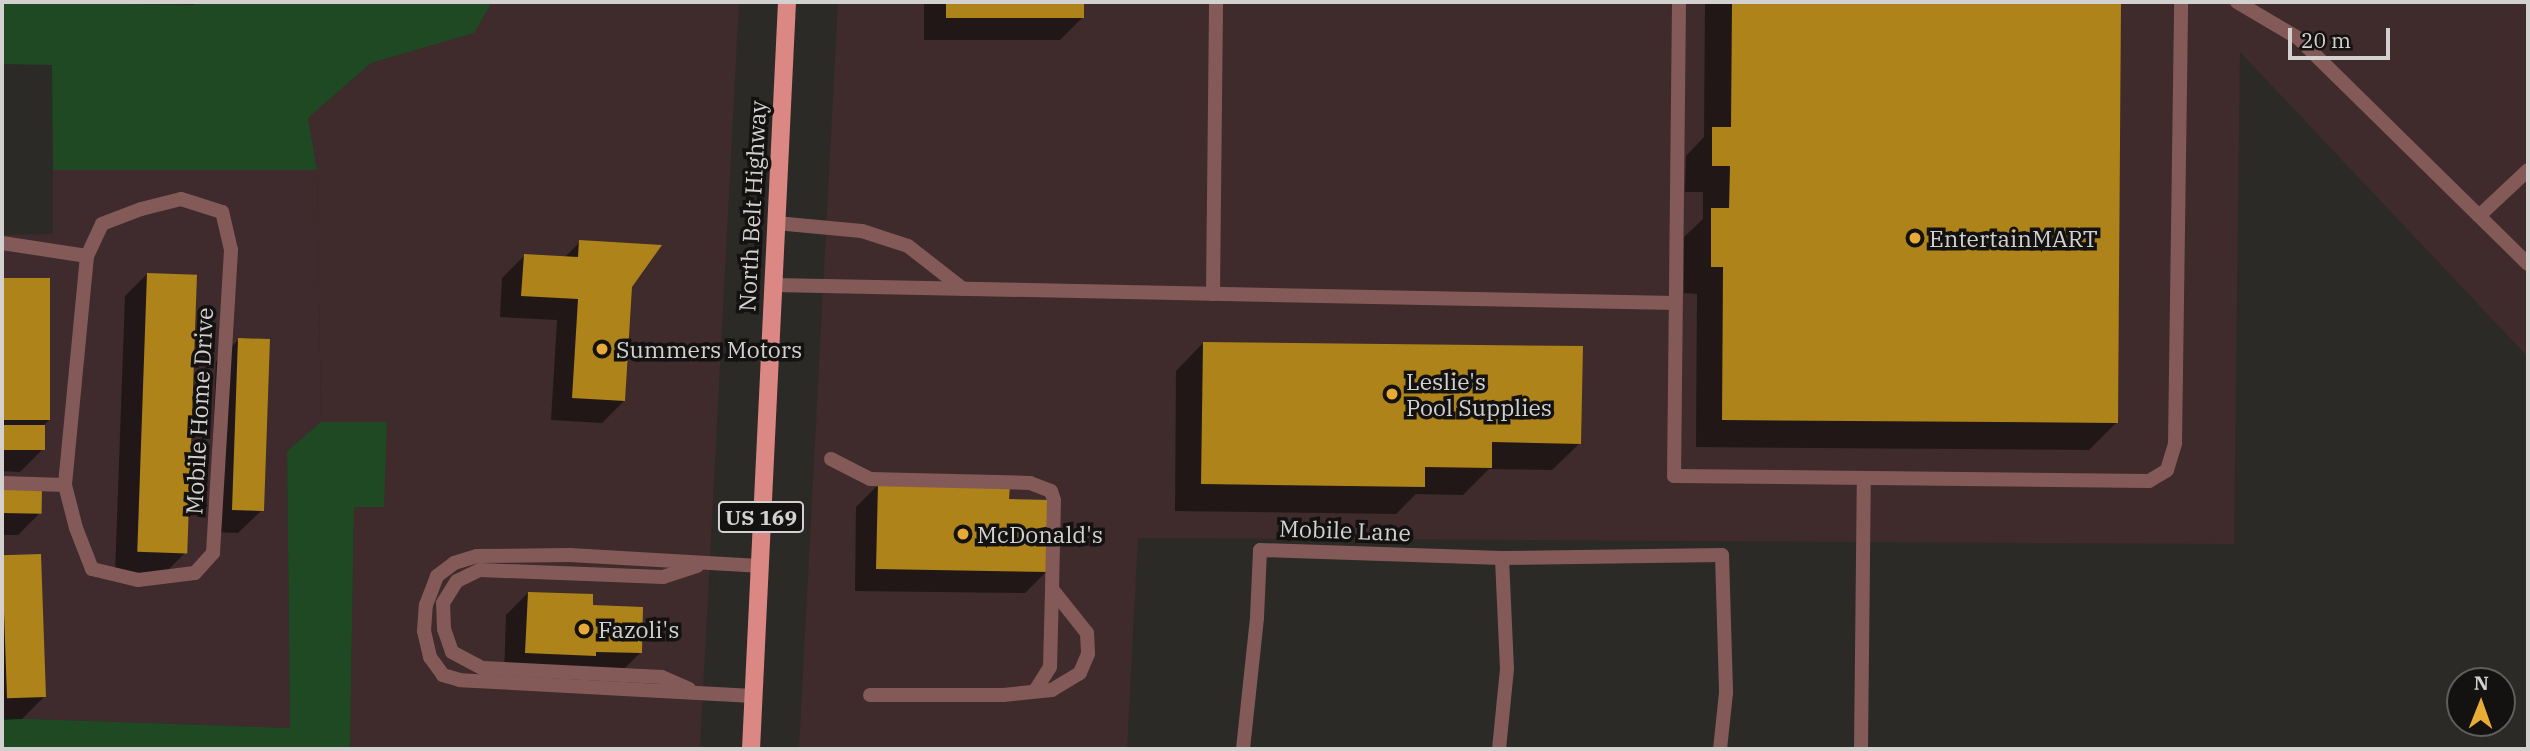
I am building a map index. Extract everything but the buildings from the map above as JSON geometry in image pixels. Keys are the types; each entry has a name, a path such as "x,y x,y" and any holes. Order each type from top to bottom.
{"main road":[{"name":"North Belt Highway","path":"751,749 787,2"}],"street":[{"path":"1213,294 1216,2"},
{"path":"1679,2 1674,477 2149,481 2167,470 2175,443 2181,2"},
{"path":"2237,2 2298,37 2528,264"},
{"path":"2479,216 2528,170"},
{"name":"Mobile Home Drive","path":"65,485 76,528 92,569 138,580 195,573 213,553 231,250 222,212 181,199 141,209 103,224 87,256"},
{"path":"776,223 862,231 908,246 962,289"},
{"path":"2,243 87,256 65,485 2,484"},
{"path":"773,285 1676,303"},
{"path":"831,460 870,480 1030,483 1051,491 1054,500 1050,667 1035,691"},
{"path":"1861,749 1864,480"},
{"name":"Mobile Lane","path":"1243,749 1257,617 1259,550 1502,558 1722,555 1726,693 1720,749"},
{"path":"753,695 460,680 443,675 430,657 424,631 426,605 437,576 454,563 477,555 570,555 759,566"},
{"path":"1499,749 1507,669 1502,558"},
{"path":"696,693 662,677 482,667 452,652 444,629 443,603 457,581 480,570 663,577 705,563"},
{"path":"870,695 930,697 1052,690 1080,673 1088,654 1087,633 1052,589"}],"shaded area":[{"path":"492,2 739,2 700,749 350,749 354,507 387,422 321,422 317,170 308,118 371,63 473,33"},
{"path":"838,2 2528,2 2528,357 2240,52 2234,544 1138,538 1127,749 799,749"},
{"path":"53,170 317,170 321,422 287,451 290,728 2,718 2,235 53,234"}],"green space":[{"path":"2,2 194,5 197,2 492,2 474,33 371,63 308,118 317,170 53,170 52,65 2,64"},
{"path":"321,422 387,422 384,507 354,507 350,749 2,749 2,718 290,728 287,451"}],"place":[{"name":"EntertainMART","path":"1915,238"},
{"name":"Summers Motors","path":"602,349"},
{"name":"Leslie's Pool Supplies","path":"1392,394"},
{"name":"McDonald's","path":"963,534"},
{"name":"Fazoli's","path":"584,629"}]}
